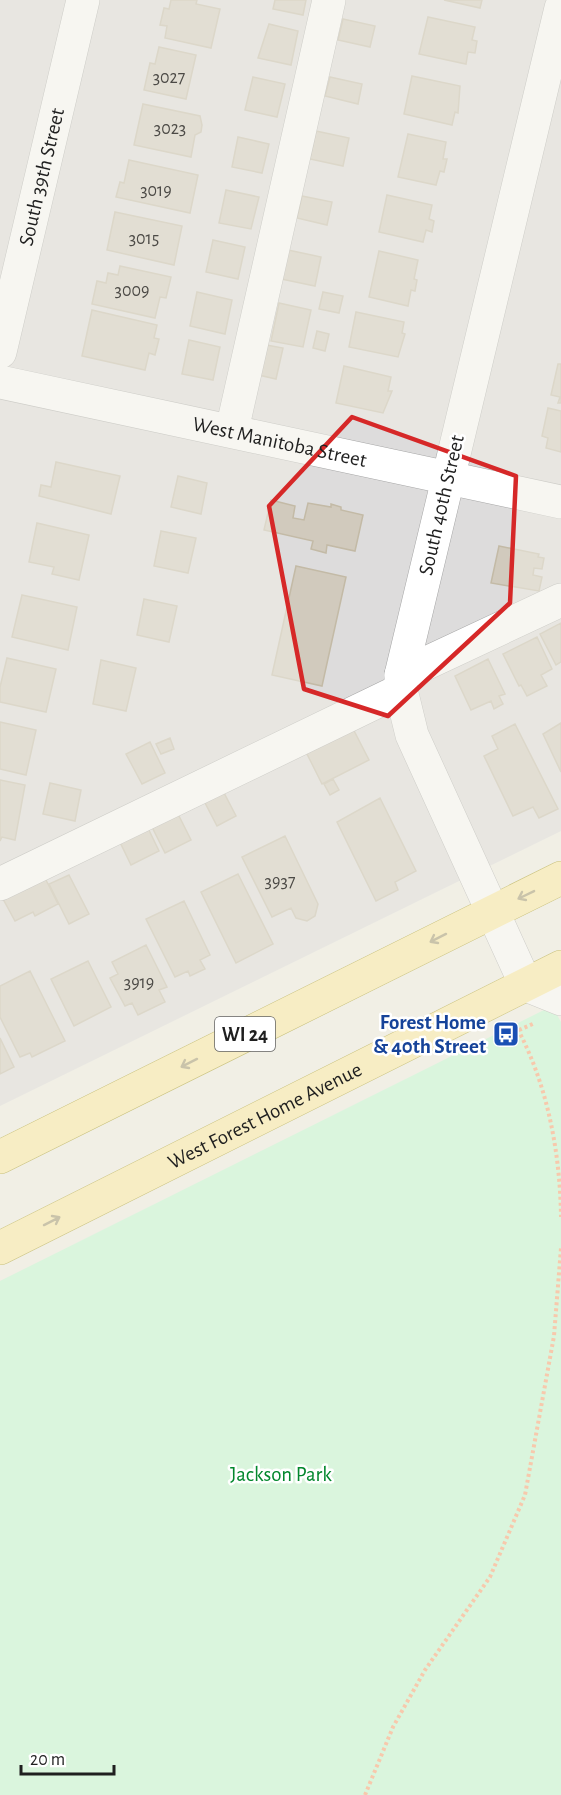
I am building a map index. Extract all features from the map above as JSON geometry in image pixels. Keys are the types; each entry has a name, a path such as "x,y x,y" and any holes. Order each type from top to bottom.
{"main road":[{"name":"WI 24","path":"0,1157 561,878"},
{"name":"West Forest Home Avenue","path":"0,1248 561,967"}],"street":[{"name":"South 39th Street","path":"0,352 83,0"},
{"path":"232,430 329,0"},
{"name":"South 40th Street","path":"513,991 491,912 412,735 401,683 447,478 561,8"},
{"name":"West Manitoba Street","path":"0,382 561,502"},
{"path":"0,884 561,600"},
{"path":"513,991 561,999"}],"path":[{"path":"513,991 518,1028 543,1088 560,1172 561,1217"},
{"path":"365,1795 393,1728 424,1670 490,1577 525,1495 554,1336 561,1248"}],"highlighted area":[{"path":"352,417 516,476 510,603 388,716 304,689 269,506"}],"shaded area":[{"path":"0,0 561,0 561,831 0,1106"}],"green space":[{"name":"Jackson Park","path":"552,1006 561,1022 561,1795 0,1795 0,1281"}],"building":[{"path":"171,0 197,0 196,4 220,9 211,48 165,38 167,26 160,25 164,8 169,9"},
{"path":"275,0 306,0 303,15 273,9"},
{"path":"444,0 482,0 480,8"},
{"path":"428,17 475,27 472,40 477,41 475,53 468,52 466,64 419,54"},
{"path":"343,19 375,26 370,47 338,40"},
{"path":"269,24 298,31 291,65 258,58"},
{"path":"159,47 196,55 186,99 144,90 150,63 155,64"},
{"path":"412,76 460,86 458,113 455,112 452,125 404,114"},
{"path":"253,77 285,84 277,117 245,110"},
{"path":"330,77 362,84 358,104 325,96"},
{"path":"143,104 200,116 201,132 195,135 191,157 134,145"},
{"path":"316,131 349,138 343,166 310,159"},
{"path":"408,134 446,142 443,159 447,159 444,172 440,171 436,185 398,177"},
{"path":"238,137 269,144 262,173 232,167"},
{"path":"129,160 198,175 190,213 116,197 120,182 124,183"},
{"path":"226,190 259,197 251,229 219,223"},
{"path":"387,195 432,205 429,219 434,221 432,232 426,230 423,242 379,232"},
{"path":"302,196 332,202 327,225 297,218"},
{"path":"115,212 182,226 174,265 107,250"},
{"path":"213,240 245,247 238,279 206,272"},
{"path":"288,250 321,257 315,286 281,279"},
{"path":"379,251 418,260 414,279 417,280 415,291 411,290 408,306 369,297"},
{"path":"120,266 171,277 166,298 160,297 155,318 92,304 97,281 106,283 108,273 118,275"},
{"path":"197,292 232,300 225,334 190,326"},
{"path":"323,292 343,296 339,313 319,309"},
{"path":"279,303 311,310 303,347 271,341"},
{"path":"92,310 157,325 154,338 159,339 155,355 149,353 145,370 82,356"},
{"path":"356,312 404,322 402,333 405,334 398,357 349,347"},
{"path":"317,331 329,334 325,351 313,348"},
{"path":"189,340 220,347 213,380 182,374"},
{"path":"261,344 283,348 276,379 254,374"},
{"path":"558,364 561,364 561,403 558,403 560,397 551,395"},
{"path":"344,366 391,377 388,391 392,391 383,413 336,403"},
{"path":"548,408 561,411 561,452 546,448 548,438 542,436"},
{"path":"56,462 120,476 111,514 39,496 41,485 51,487"},
{"path":"178,476 207,483 201,514 171,507"},
{"path":"271,500 295,506 293,518 304,520 308,503 331,507 331,504 341,507 341,510 363,515 355,551 327,545 326,553 311,549 313,541 264,530"},
{"path":"37,523 89,535 79,580 52,574 54,567 29,562"},
{"path":"161,531 196,538 188,573 154,566"},
{"path":"499,546 539,554 538,557 544,558 542,569 534,568 533,575 542,577 539,591 491,583"},
{"path":"296,566 346,577 322,686 272,675"},
{"path":"22,595 77,607 68,650 12,637"},
{"path":"144,599 177,606 169,642 137,635"},
{"path":"561,623 561,662 556,665 540,634"},
{"path":"537,637 552,669 541,675 547,686 527,696 521,685 519,686 503,654"},
{"path":"7,658 56,669 46,712 0,702 0,687"},
{"path":"488,659 505,694 499,696 503,704 494,709 491,701 471,710 455,676"},
{"path":"101,660 136,668 126,711 93,704"},
{"path":"348,719 369,760 322,784 301,742"},
{"path":"0,722 36,730 26,775 0,769"},
{"path":"561,723 561,772 543,734"},
{"path":"515,724 558,809 539,818 533,807 513,816 484,756 498,749 492,736"},
{"path":"170,738 174,749 161,754 156,744"},
{"path":"150,742 165,773 142,784 126,754"},
{"path":"333,779 339,790 330,795 324,784"},
{"path":"0,780 25,785 15,840 2,837 0,841"},
{"path":"50,783 81,790 75,821 43,814"},
{"path":"221,787 236,816 217,826 202,797"},
{"path":"380,798 416,871 395,882 398,890 376,901 337,822"},
{"path":"175,808 191,840 165,853 149,821"},
{"path":"145,822 159,851 131,865 117,836"},
{"path":"285,836 318,904 315,916 307,921 296,918 291,908 272,917 242,857"},
{"path":"238,874 273,944 236,963 201,892"},
{"path":"69,875 89,914 69,924 49,884"},
{"path":"44,876 58,904 35,916 33,912 15,921 2,897"},
{"path":"184,901 210,955 200,960 205,969 190,976 188,971 175,977 146,919"},
{"path":"146,945 167,987 159,990 165,1002 138,1015 132,1003 125,1006 110,978 118,974 112,962"},
{"path":"88,961 111,1007 74,1026 51,979"},
{"path":"30,971 65,1041 32,1057 30,1053 20,1057 0,1017 0,986"},
{"path":"0,1038 14,1067 0,1074"}],"place":[{"name":"Forest Home & 40th Street","path":"506,1034"}]}
